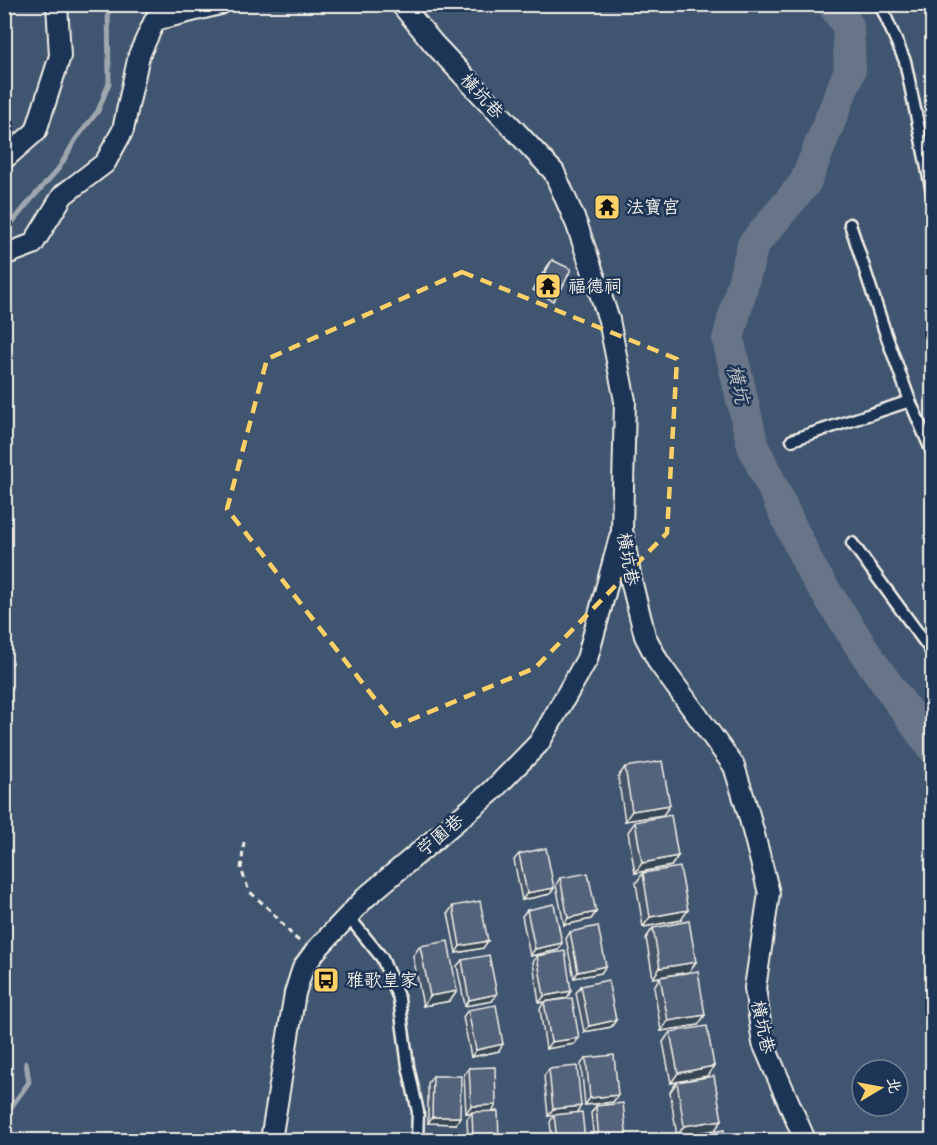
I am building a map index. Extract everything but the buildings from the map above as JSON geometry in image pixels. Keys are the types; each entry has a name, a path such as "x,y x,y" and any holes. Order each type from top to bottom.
{"street":[{"path":"4,159 36,131 60,56 57,4"},
{"path":"4,255 33,244 63,195 105,163 123,130 140,55 155,20 220,4"},
{"name":"橫坑巷","path":"401,4 433,43 554,172 577,225 609,320 625,401 622,530 631,580 645,636 659,663 734,766 769,893 755,988 763,1043 805,1140"},
{"name":"苧園巷","path":"271,1140 295,993 303,968 366,897 490,792 539,743 587,659 622,530"}],"lane":[{"path":"880,4 906,61 933,192"},
{"path":"850,224 885,332 910,400 933,452"},
{"path":"792,440 910,400"},
{"path":"852,543 932,652"},
{"path":"348,916 382,958 399,999 408,1066 418,1112 417,1140"}],"path":[{"path":"244,842 242,869 249,891 270,910 292,936 314,953"}],"highlighted area":[{"path":"462,272 677,359 667,533 535,668 396,726 227,509 267,359"}],"shaded area":[{"path":"5,5 932,5 932,1140 5,1140"}],"waterway":[{"path":"4,230 59,168 76,139 98,111 109,83 108,4"},
{"name":"橫坑","path":"833,4 848,26 850,70 805,183 753,245 728,339 753,446 811,569 872,663 932,747"},
{"path":"4,1117 29,1082 26,1063"}],"place":[{"name":"法寶宮","path":"607,207"},
{"name":"福德祠","path":"548,286"},
{"name":"雅歌皇家","path":"326,980"}]}
